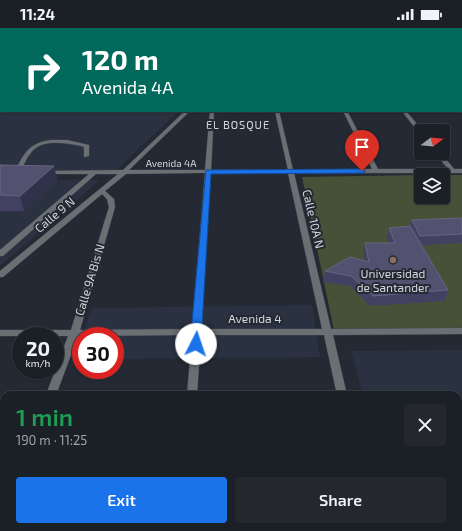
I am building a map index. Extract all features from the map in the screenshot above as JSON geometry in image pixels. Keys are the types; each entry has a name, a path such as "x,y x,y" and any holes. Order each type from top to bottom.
{"street":[{"name":"Calle 9 N","path":"0,275 124,172 187,112"},
{"path":"192,391 212,112"},
{"name":"Calle 10A N","path":"277,112 341,391"},
{"path":"346,112 376,171"},
{"path":"405,112 415,124"},
{"path":"24,173 14,173 32,147 42,143 76,142 87,146 86,156"},
{"path":"443,160 452,171"},
{"name":"Avenida 4A","path":"40,172 462,171"},
{"name":"Calle 9 N","path":"0,254 94,172"},
{"name":"Calle 9A Bis N","path":"76,327 113,202 111,198 102,191"},
{"name":"Avenida 4","path":"124,332 462,331"},
{"name":"Avenida 4","path":"0,333 72,333"},
{"name":"Calle 9A Bis N","path":"52,391 72,338"}],"shaded area":[{"path":"0,112 178,112 114,172 0,172"},
{"path":"0,180 100,180 0,266"},
{"path":"312,305 320,357 124,359 124,327 85,327 92,308"},
{"path":"462,350 462,391 362,391 351,351"}],"green space":[{"name":"Universidad de Santander","path":"414,175 414,204 450,204 450,175 462,175 462,334 335,335 302,177"}],"building":[{"path":"0,165 54,166 20,196 0,195"},
{"path":"462,218 462,234 420,236 412,220"},
{"path":"410,226 448,290 373,296 351,276 325,271 350,257 369,262 365,243 395,243 389,228"}],"place":[{"name":"Universidad de Santander","path":"393,260"}],"district":[{"name":"EL BOSQUE","path":"238,125"}],"route":[{"path":"196,344 208,172 362,171"}]}
